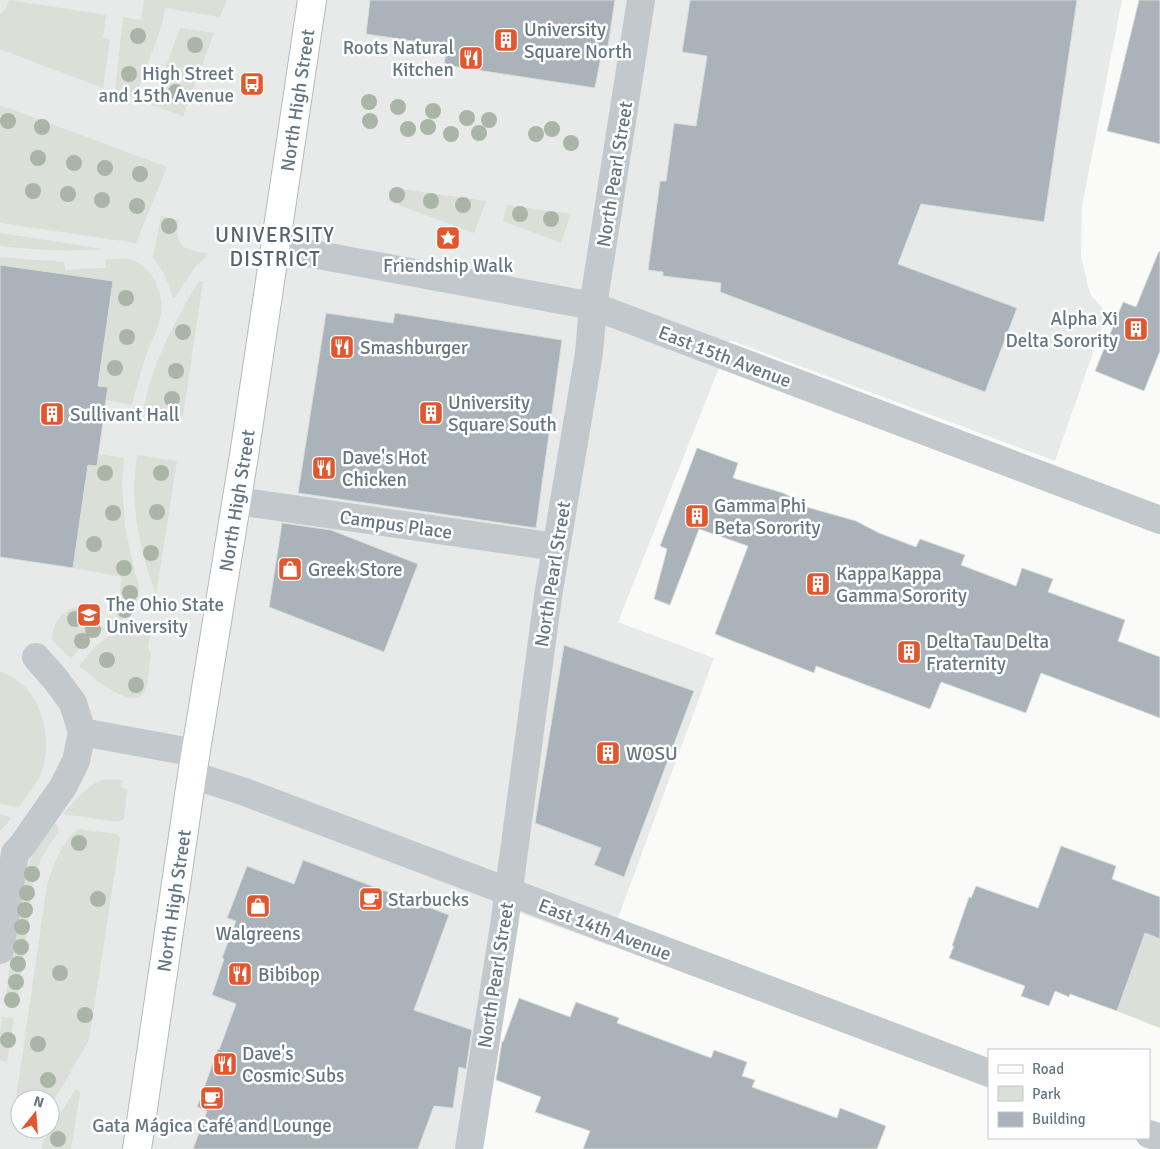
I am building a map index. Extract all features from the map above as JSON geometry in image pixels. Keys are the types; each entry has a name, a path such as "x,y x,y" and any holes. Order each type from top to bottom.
{"main road":[{"name":"North High Street","path":"137,1149 194,764 237,501 312,0"}],"street":[{"name":"North Pearl Street","path":"468,1149 505,919 546,612 589,353 593,306 641,0"},
{"name":"East 15th Avenue","path":"275,247 593,306 1160,520"},
{"name":"Campus Place","path":"237,501 556,547"},
{"path":"0,950 14,856 63,787 76,761 82,732 73,703 36,657"},
{"name":"East 14th Avenue","path":"82,732 194,764 242,791 988,1073"}],"shaded area":[{"path":"0,0 1122,0 1082,206 1081,257 1090,294 1107,313 1055,461 730,340 618,622 714,658 608,945 517,912 469,1149 0,1149"}],"green space":[{"path":"9,0 106,15 103,38 110,39 103,88 0,49 0,14 6,8"},
{"path":"144,0 227,0 220,17 165,8 162,25 135,98 115,91 123,17 141,20"},
{"path":"180,28 214,33 183,116 152,105"},
{"path":"0,105 167,167 136,243 0,223"},
{"path":"394,188 486,201 474,233 388,201"},
{"path":"507,205 571,214 561,243 503,221"},
{"path":"161,216 179,220 178,236 183,246 193,251 208,253 197,265 174,298 165,276 153,257"},
{"path":"0,233 104,249 52,250 0,246"},
{"path":"0,257 64,262 65,270 106,268 105,260 119,258 139,263 151,274 161,297 161,313 132,405 106,400 108,387 98,386 113,281 0,265"},
{"path":"199,281 203,281 183,416 143,411 158,359 181,312"},
{"path":"98,454 124,458 122,484 125,526 138,582 138,597 129,614 92,636 71,659 52,640 58,620 67,611 81,606 89,606 90,626 104,628 107,616 116,617 122,577 73,568 88,465"},
{"path":"137,455 177,461 156,595 144,557 136,518 134,491"},
{"path":"152,623 148,648 151,653 147,683 145,691 139,697 122,696 102,684 79,666 94,647 103,640 130,628"},
{"path":"0,672 13,677 24,685 32,696 39,709 46,737 44,764 40,776 19,807 0,804"},
{"path":"104,779 123,780 121,787 127,790 124,819 118,822 63,814 88,788"},
{"path":"0,815 8,816 11,819 0,831"},
{"path":"56,824 59,831 40,862 33,884 17,1004 5,1002 19,889 25,871 33,856 52,825"},
{"path":"78,829 118,834 120,839 89,1040 60,1091 60,1089 17,1089 47,885 62,848"},
{"path":"1145,933 1160,939 1160,1028 1117,1011"},
{"path":"2,1017 14,1018 7,1062 0,1061"},
{"path":"76,1089 80,1093 71,1149 42,1149 45,1139 60,1139 60,1114"}],"building":[{"name":"University Square North","path":"370,0 615,0 608,46 603,46 595,88 444,65 447,46 366,34"},
{"path":"690,0 1077,0 1044,222 921,204 898,264 1017,308 985,392 720,292 721,283 663,276 663,272 648,270 660,181 666,181 674,123 696,126 707,56 682,52"},
{"path":"1139,0 1160,0 1160,144 1107,131"},
{"name":"Alpha Xi Delta Sorority","path":"1159,251 1160,351 1144,391 1095,371 1123,302 1136,307"},
{"name":"Sullivant Hall","path":"0,265 113,281 98,386 108,387 97,466 88,465 73,568 0,557"},
{"name":"University Square South","path":"326,313 393,323 395,313 562,340 536,528 298,493"},
{"path":"697,448 738,463 733,478 783,493 797,500 796,504 856,521 879,533 916,547 920,539 965,555 961,565 1016,586 1022,568 1053,579 1048,592 1125,620 1118,641 1160,657 1160,718 1041,673 1026,713 941,682 930,709 816,666 814,673 715,634 748,546 699,529 670,605 654,599 667,549 660,546"},
{"path":"282,523 331,530 418,564 384,652 269,607"},
{"name":"WOSU","path":"564,645 694,691 624,877 594,865 601,848 535,823"},
{"path":"1061,846 1116,866 1112,879 1160,897 1160,939 1145,933 1117,1011 1070,994 1069,997 1055,991 1049,1006 1021,996 1025,986 949,958 969,897 971,898 976,886 1038,908"},
{"path":"303,860 449,915 414,1010 472,1030 466,1069 459,1067 453,1108 434,1106 418,1149 193,1149 207,1111 197,1107 236,1004 212,995 224,959 222,958 236,921 227,918 247,866 294,884"},
{"path":"519,998 570,1017 576,1002 619,1018 617,1023 711,1058 714,1050 747,1062 742,1076 755,1080 752,1087 837,1118 840,1108 886,1126 877,1149 583,1149 590,1131 535,1112 541,1097 496,1080 502,1041"}],"place":[{"name":"University Square North","path":"506,40"},
{"name":"Roots Natural Kitchen","path":"471,58"},
{"name":"High Street and 15th Avenue","path":"252,84"},
{"name":"Friendship Walk","path":"448,238"},
{"name":"Alpha Xi Delta Sorority","path":"1136,329"},
{"name":"Smashburger","path":"342,347"},
{"name":"University Square South","path":"431,413"},
{"name":"Sullivant Hall","path":"52,414"},
{"name":"Dave's Hot Chicken","path":"324,468"},
{"name":"Gamma Phi Beta Sorority","path":"697,516"},
{"name":"Greek Store","path":"290,569"},
{"name":"Kappa Kappa Gamma Sorority","path":"818,584"},
{"name":"The Ohio State University","path":"89,615"},
{"name":"Delta Tau Delta Fraternity","path":"909,652"},
{"name":"WOSU","path":"608,753"},
{"name":"Starbucks","path":"371,899"},
{"name":"Walgreens","path":"258,906"},
{"name":"Bibibop","path":"240,974"},
{"name":"Dave's Cosmic Subs","path":"225,1064"},
{"name":"Gata Mágica Café and Lounge","path":"212,1098"}],"district":[{"name":"UNIVERSITY DISTRICT","path":"275,247"}]}
